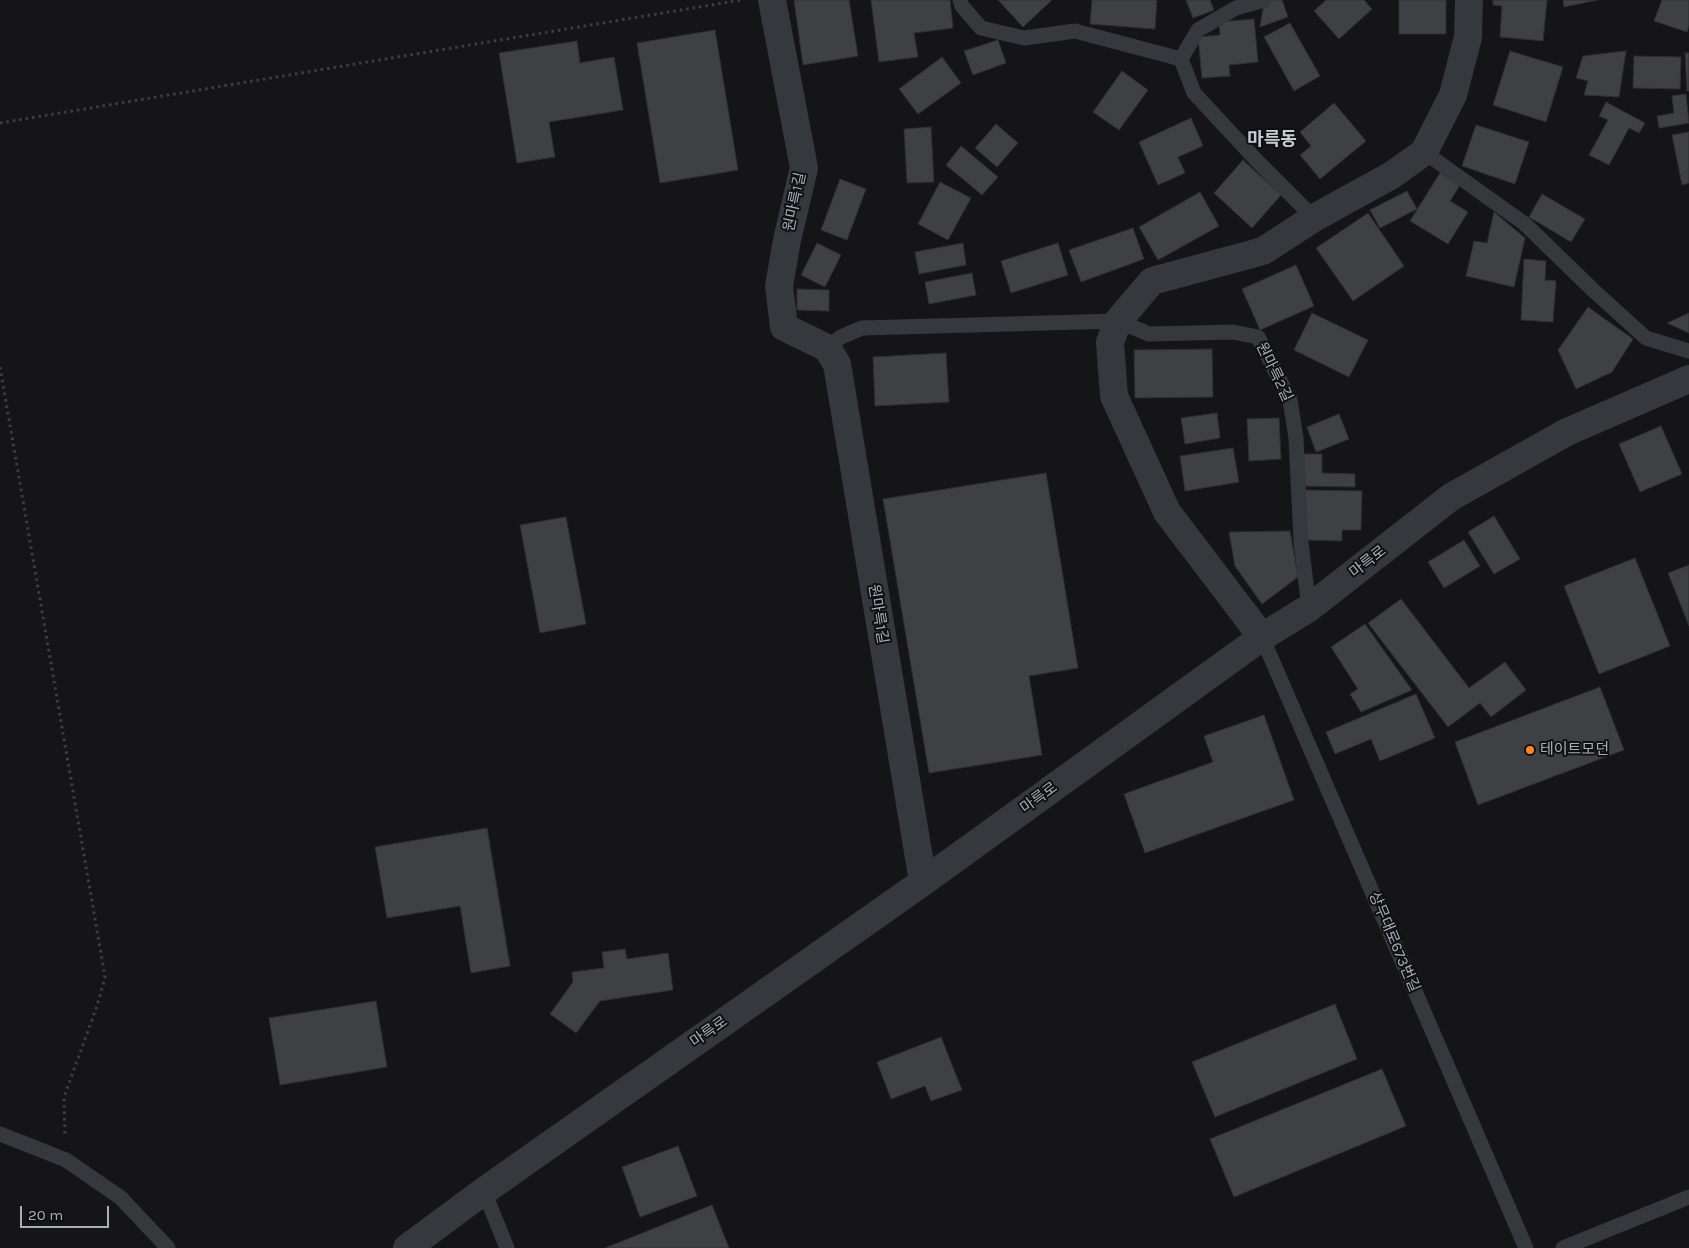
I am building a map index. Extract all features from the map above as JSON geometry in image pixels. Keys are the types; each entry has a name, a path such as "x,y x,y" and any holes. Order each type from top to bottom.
{"street":[{"name":"원마륵1길","path":"772,0 804,168 787,240 779,286 784,327 827,348 837,364 922,882"},
{"path":"1262,637 1167,512 1114,396 1110,342 1118,321 1152,280 1263,251 1314,218 1392,175 1424,152 1453,95 1468,37 1469,0"},
{"name":"마륵로","path":"407,1248 922,882 1262,637 1309,608 1451,497 1567,432 1689,379"}],"lane":[{"path":"960,0 962,6 982,28 1024,38 1075,31 1181,59"},
{"path":"1181,59 1198,30 1236,8 1264,0"},
{"path":"1181,59 1194,93 1259,163 1314,218"},
{"path":"1424,152 1525,224 1646,338 1689,351"},
{"path":"827,348 841,337 862,328 1118,321"},
{"name":"원마륵2길","path":"1118,321 1149,334 1233,332 1258,337 1290,400 1296,438 1301,542 1309,608"},
{"name":"상무대로673번길","path":"1262,637 1526,1248"},
{"path":"0,1134 66,1160 122,1198 168,1248"},
{"path":"484,1192 507,1248"},
{"path":"1563,1248 1689,1197"}],"path":[{"path":"0,123 741,0"},
{"path":"0,368 105,977 98,1006 64,1097 66,1160"}],"building":[{"path":"794,0 849,0 858,56 803,65"},
{"path":"871,0 950,0 953,28 914,33 918,57 879,62"},
{"path":"998,0 1052,0 1023,27"},
{"path":"1092,0 1157,0 1155,29 1090,24"},
{"path":"1186,0 1210,0 1214,10 1193,18"},
{"path":"1271,0 1282,0 1288,17 1260,27 1264,3"},
{"path":"1326,0 1364,0 1372,9 1339,39 1314,11"},
{"path":"1399,0 1446,0 1446,34 1399,34"},
{"path":"1493,0 1547,0 1543,41 1500,37 1502,6 1493,5"},
{"path":"1563,0 1598,0 1564,7"},
{"path":"1662,0 1689,0 1689,25 1687,32 1654,21"},
{"path":"1254,19 1258,62 1229,65 1230,76 1202,78 1198,37 1220,35 1219,22"},
{"path":"1290,23 1320,76 1294,91 1264,37"},
{"path":"715,30 738,170 660,183 637,43"},
{"path":"998,40 1006,63 973,75 964,51"},
{"path":"577,41 580,63 614,57 623,110 549,122 555,157 517,163 499,53"},
{"path":"1510,51 1563,67 1546,122 1493,105"},
{"path":"1626,51 1619,97 1584,95 1588,81 1576,78 1583,56"},
{"path":"1685,53 1689,53 1689,91 1687,91"},
{"path":"1634,56 1681,57 1680,89 1633,88"},
{"path":"942,57 961,83 918,114 899,89"},
{"path":"1122,71 1148,90 1119,130 1093,112"},
{"path":"1686,94 1689,123 1659,128 1657,116 1674,113 1672,96"},
{"path":"1606,102 1645,123 1639,133 1629,128 1609,165 1589,155 1608,120 1599,116"},
{"path":"1334,103 1366,141 1320,179 1300,155 1311,146 1300,132"},
{"path":"1191,118 1203,146 1178,157 1185,173 1158,185 1139,142"},
{"path":"996,124 1018,143 997,167 975,148"},
{"path":"1476,125 1529,142 1515,184 1462,166"},
{"path":"931,127 934,182 907,183 904,129"},
{"path":"1689,132 1689,183 1682,185 1672,135"},
{"path":"961,146 998,177 982,195 946,165"},
{"path":"1243,160 1281,195 1252,228 1214,193"},
{"path":"1440,173 1460,185 1450,201 1468,212 1448,244 1410,221"},
{"path":"840,179 866,189 847,240 821,230"},
{"path":"940,182 971,198 948,240 918,224"},
{"path":"1407,191 1417,209 1380,228 1370,210"},
{"path":"1200,192 1219,226 1158,260 1139,227"},
{"path":"1542,194 1585,219 1571,242 1529,217"},
{"path":"1494,212 1525,238 1514,287 1466,276 1474,241 1487,243"},
{"path":"1368,213 1404,266 1353,301 1316,248"},
{"path":"1133,228 1144,259 1081,282 1069,250"},
{"path":"817,243 841,255 825,287 801,275"},
{"path":"963,243 966,265 919,274 915,252"},
{"path":"1058,243 1068,275 1011,293 1001,261"},
{"path":"1524,259 1546,261 1545,280 1556,281 1553,322 1521,320"},
{"path":"1296,265 1314,306 1260,330 1242,289"},
{"path":"972,273 976,295 929,304 925,282"},
{"path":"797,289 829,290 829,311 797,310"},
{"path":"1588,307 1633,339 1612,372 1576,389 1558,350"},
{"path":"1312,313 1368,340 1349,377 1294,350"},
{"path":"1689,313 1689,333 1667,323"},
{"path":"1212,349 1213,397 1135,398 1134,350"},
{"path":"946,353 949,402 875,406 873,357"},
{"path":"1217,413 1220,438 1185,444 1181,418"},
{"path":"1339,414 1349,439 1316,452 1307,427"},
{"path":"1279,418 1281,459 1249,461 1247,419"},
{"path":"1661,426 1682,474 1640,492 1619,444"},
{"path":"1233,448 1239,482 1185,491 1180,456"},
{"path":"1304,454 1322,454 1322,473 1355,474 1355,487 1303,486"},
{"path":"1046,473 1078,668 1029,676 1042,755 929,773 883,499"},
{"path":"1305,490 1362,491 1361,530 1342,530 1342,541 1304,540"},
{"path":"1494,516 1520,559 1494,574 1468,532"},
{"path":"566,517 586,624 540,633 520,525"},
{"path":"1290,531 1298,577 1262,604 1235,566 1229,532"},
{"path":"1464,540 1480,566 1444,588 1428,562"},
{"path":"1635,558 1670,646 1599,674 1564,586"},
{"path":"1689,565 1689,626 1668,573"},
{"path":"1401,599 1469,688 1505,662 1526,690 1491,717 1480,703 1448,727 1368,623"},
{"path":"1365,624 1412,690 1361,712 1350,694 1358,689 1331,647"},
{"path":"1600,687 1624,750 1478,805 1455,742"},
{"path":"1416,694 1435,738 1380,761 1371,739 1335,754 1326,732"},
{"path":"1264,715 1294,800 1145,853 1124,794 1213,762 1204,736"},
{"path":"487,828 510,966 471,973 460,906 387,918 375,847"},
{"path":"625,949 627,959 668,953 673,990 600,1001 576,1033 550,1014 573,982 572,972 604,968 602,952"},
{"path":"376,1001 387,1067 280,1085 269,1018"},
{"path":"1335,1004 1357,1059 1215,1117 1192,1062"},
{"path":"941,1037 962,1090 931,1101 925,1086 891,1099 877,1062"},
{"path":"1382,1069 1406,1126 1234,1197 1210,1139"},
{"path":"678,1146 697,1196 640,1217 622,1167"},
{"path":"712,1205 729,1248 605,1248"}],"place":[{"name":"테이트모던","path":"1530,750"}],"district":[{"name":"마륵동","path":"1272,140"}]}
